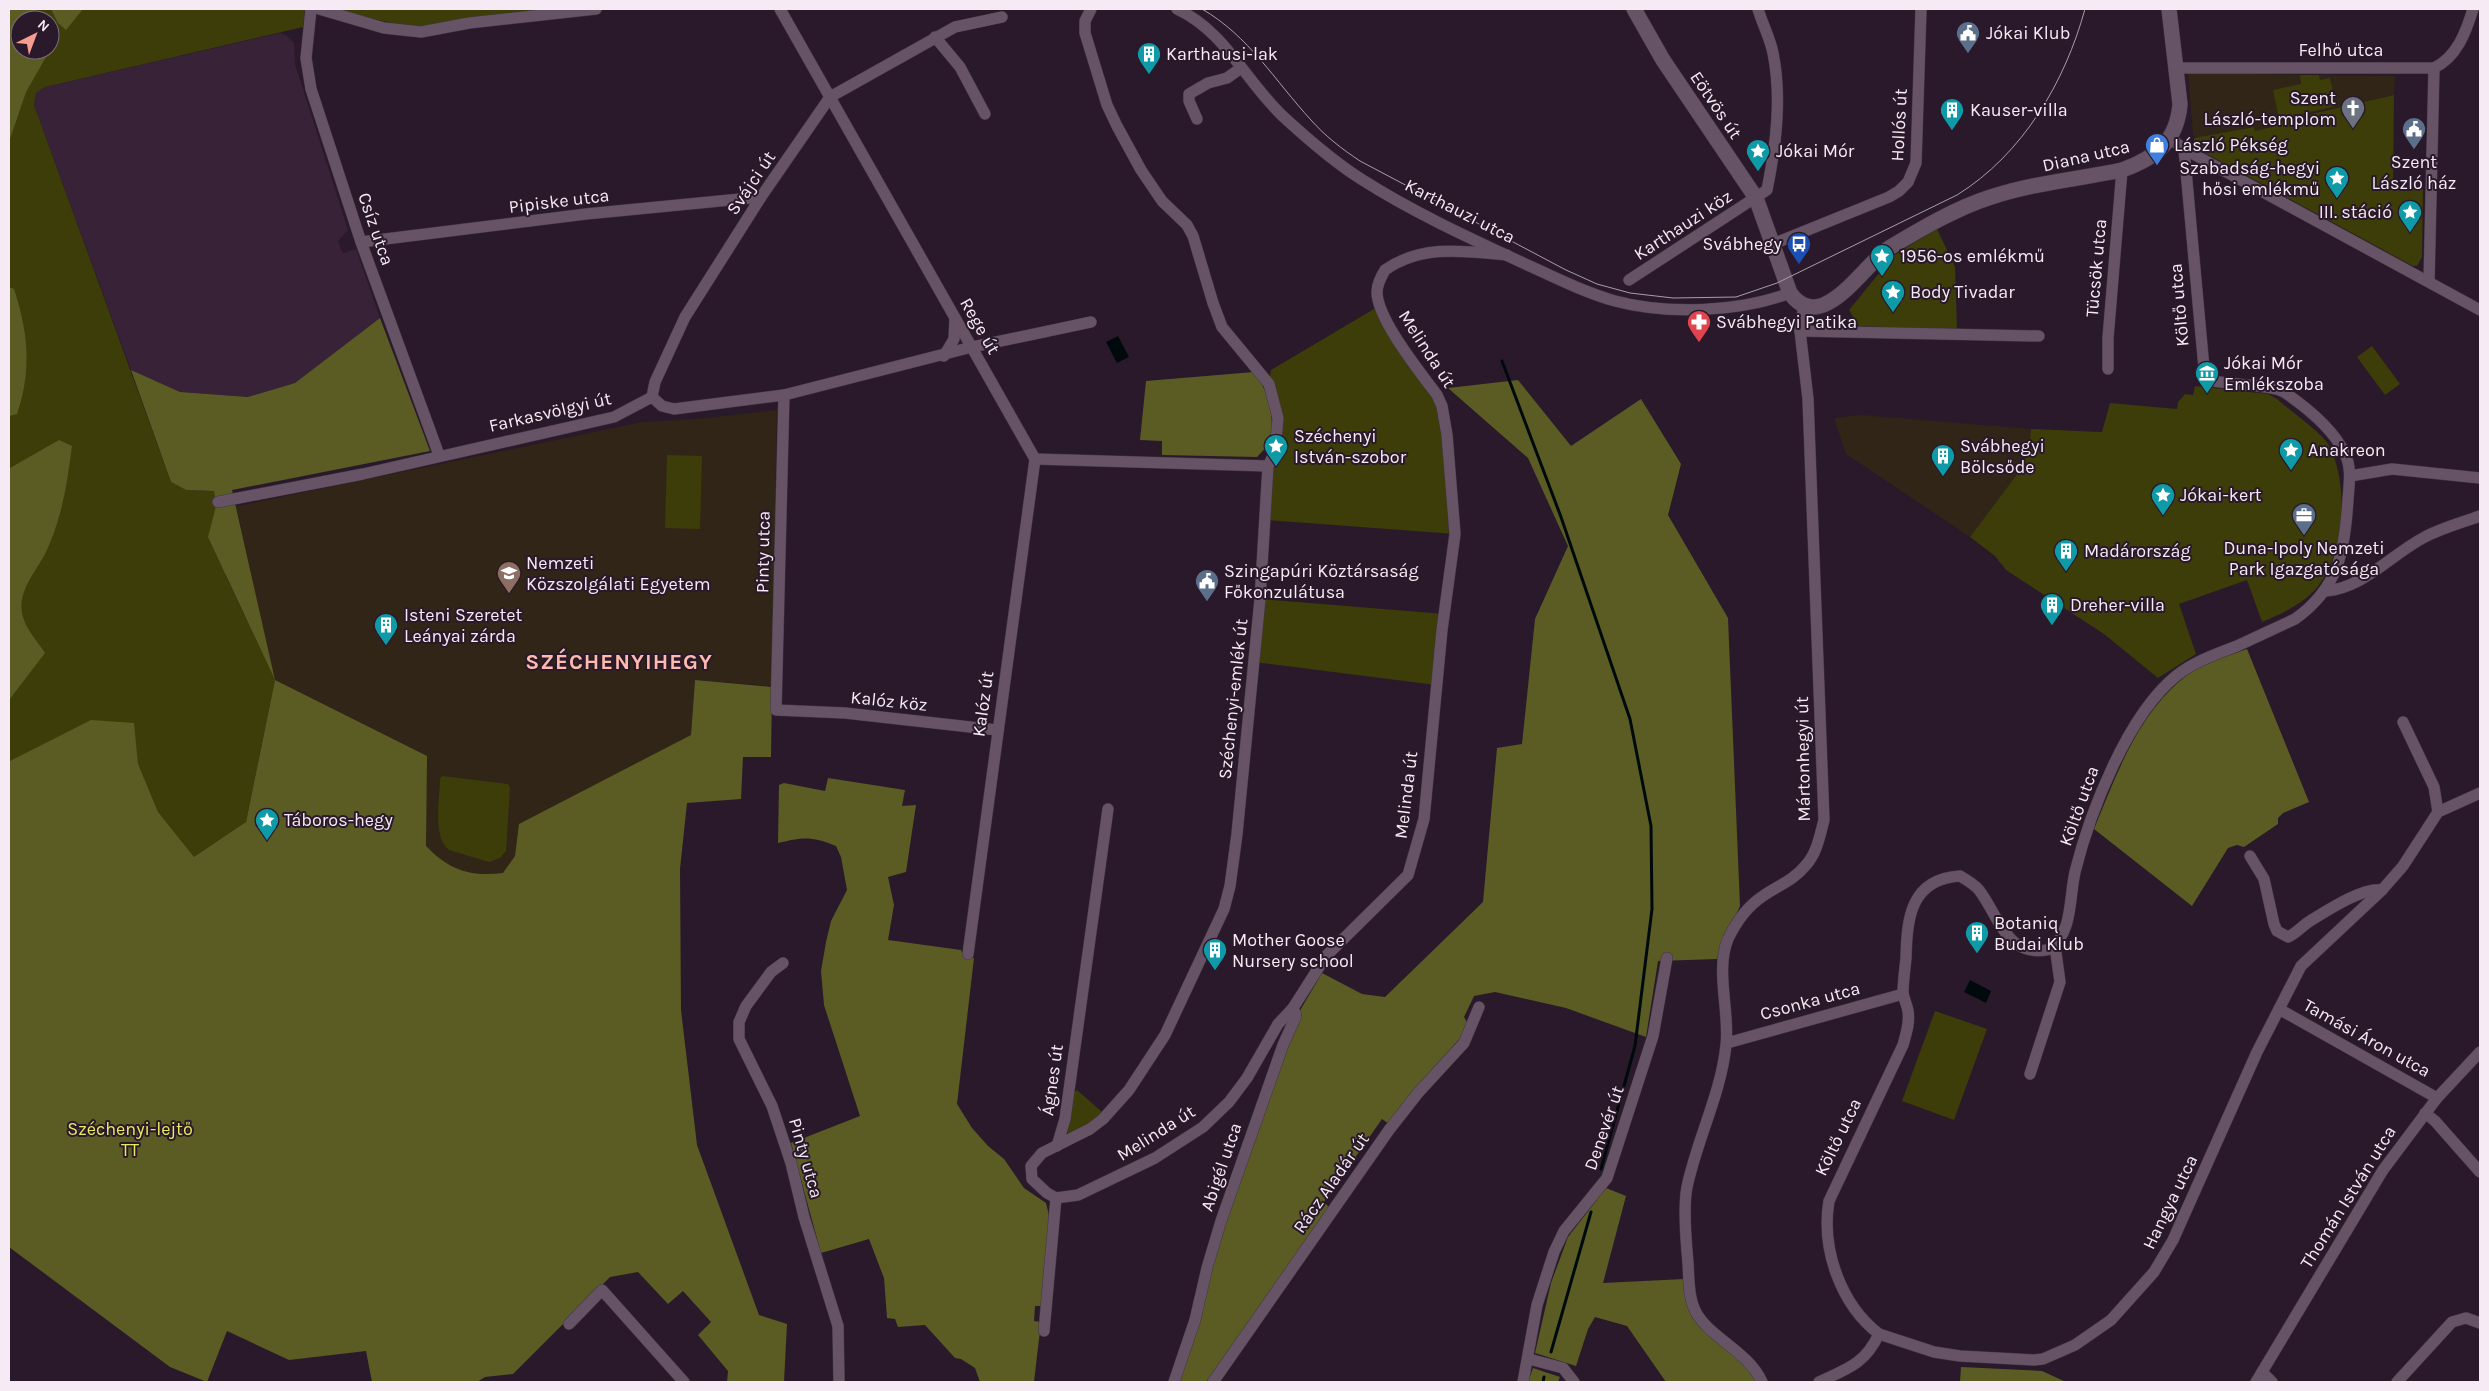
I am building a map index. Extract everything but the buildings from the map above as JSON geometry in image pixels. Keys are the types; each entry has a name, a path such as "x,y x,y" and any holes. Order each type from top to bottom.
{"street":[{"name":"Csíz utca","path":"311,9 306,49 310,84 361,242 439,455"},
{"path":"319,9 384,28 421,32 469,23 596,9"},
{"name":"Rege út","path":"780,9 1035,459"},
{"name":"Széchenyi-emlék út","path":"1057,1146 1076,1138 1103,1119 1140,1074 1165,1035 1224,909 1230,886 1237,834 1260,599 1268,466 1275,452 1278,418 1269,384 1222,327 1213,303 1194,236 1187,224 1162,201 1141,170 1114,119 1094,66 1085,33 1085,21 1091,9"},
{"name":"Karthauzi utca","path":"1177,9 1213,32 1270,105 1336,162 1384,192 1507,255 1570,284 1615,301 1652,308 1734,308 1790,293"},
{"name":"Eötvös út","path":"1634,9 1663,60 1756,198 1790,293"},
{"path":"1756,198 1767,190 1777,129 1772,52 1758,9"},
{"name":"Hollós út","path":"1773,244 1889,196 1899,191 1908,182 1917,154 1920,9"},
{"path":"2169,9 2180,104 2176,128 2170,138 2184,149 2480,310"},
{"path":"2429,282 2434,68 2447,59 2458,46 2473,9"},
{"name":"Svájci út","path":"652,398 655,382 685,317 761,197 830,97 955,27 1002,17"},
{"path":"935,37 960,67 985,114"},
{"path":"1198,119 1189,94 1208,83 1227,78 1241,68"},
{"name":"Felhő utca","path":"2176,68 2434,68"},
{"name":"Diana utca","path":"1804,304 1809,306 1830,302 1850,287 1885,251 1984,199 2008,192 2122,170 2146,159 2170,138"},
{"name":"Költő utca","path":"1879,1334 1860,1314 1844,1290 1830,1254 1825,1222 1829,1201 1840,1175 1903,1045 1908,1027 1908,1012 1903,994 1910,914 1916,900 1925,889 1949,877 1960,876 1978,889 2006,935 2015,943 2035,952 2051,949 2055,946 2065,933 2075,874 2094,816 2124,743 2142,714 2176,676 2198,663 2295,619 2308,610 2326,591 2340,564 2345,538 2350,476 2346,456 2338,441 2324,426 2284,392 2220,384 2205,379 2184,149"},
{"name":"Tücsök utca","path":"2108,369 2108,338 2122,170"},
{"name":"Pipiske utca","path":"361,242 586,214 761,197"},
{"name":"Karthauzi köz","path":"1629,280 1756,198"},
{"name":"Melinda út","path":"1056,1198 1078,1195 1093,1189 1155,1158 1203,1126 1229,1102 1247,1078 1278,1024 1293,1008 1326,956 1408,875 1424,819 1442,630 1455,534 1449,460 1442,406 1437,395 1394,333 1379,306 1377,290 1385,270 1402,260 1454,249 1507,255"},
{"path":"1790,293 1798,302 1804,304 1800,331 2039,336"},
{"path":"944,356 954,339 956,318"},
{"path":"652,398 662,406 674,409 784,395 944,356 972,347 1091,322"},
{"name":"Mártonhegyi út","path":"1762,1382 1749,1361 1698,1316 1694,1309 1690,1291 1686,1239 1686,1190 1693,1162 1716,1094 1727,1043 1723,997 1725,951 1728,940 1738,921 1750,907 1763,896 1788,882 1808,864 1819,842 1824,820 1808,398 1800,331"},
{"name":"Pinty utca","path":"776,710 784,395"},
{"name":"Farkasvölgyi út","path":"218,502 363,474 614,416 652,398"},
{"path":"1035,459 1268,466"},
{"name":"Kalóz út","path":"968,954 1035,459"},
{"path":"2350,476 2392,469 2480,478"},
{"path":"2326,591 2340,590 2356,582 2396,558 2420,539 2438,530 2480,516"},
{"name":"Kalóz köz","path":"776,710 845,713 997,730"},
{"path":"2403,722 2434,787 2438,812 2480,793"},
{"name":"Ágnes út","path":"1057,1146 1066,1119 1108,809"},
{"name":"Hangya utca","path":"1879,1334 1934,1352 1960,1356 2034,1360 2043,1359 2075,1345 2111,1320 2154,1272 2173,1240 2257,1052 2301,966 2382,890 2403,866 2438,812"},
{"path":"2250,856 2264,879 2277,931 2288,937 2311,920 2359,894 2372,888 2382,890"},
{"path":"2030,1074 2060,982 2055,946"},
{"name":"Denevér út","path":"1523,1382 1529,1359 1537,1305 1554,1252 1564,1231 1601,1187 1609,1172 1653,1036 1668,958"},
{"name":"Pinty utca","path":"783,963 771,972 746,1006 739,1022 739,1039 772,1106 791,1163 804,1217 838,1326 839,1382"},
{"name":"Csonka utca","path":"1727,1043 1903,994"},
{"name":"Rácz Aladár út","path":"1213,1382 1389,1130 1418,1093 1464,1042 1479,1007"},
{"name":"Abigél utca","path":"1174,1382 1221,1221 1283,1044 1296,1016 1293,1008"},
{"name":"Tamási Áron utca","path":"2279,1009 2437,1098"},
{"name":"Thomán István utca","path":"2256,1382 2383,1170 2437,1098 2480,1052"},
{"path":"2425,1113 2435,1120 2480,1172"},
{"path":"1044,1331 1056,1198 1032,1179 1031,1166 1042,1153 1057,1146"},
{"path":"569,1324 602,1290 684,1382"},
{"path":"2397,1382 2452,1322 2466,1318 2480,1323"},
{"path":"1819,1382 1856,1365 1871,1350 1879,1334"},
{"path":"1529,1359 1563,1368 1574,1382"},
{"path":"2262,1372 2272,1382"}],"shaded area":[{"name":"Széchenyi-lejtő TT","path":"9,9 305,9 303,27 45,87 36,93 34,105 171,482 186,490 214,491 226,576 275,680 246,822 9,1238"},
{"path":"330,9 562,9 418,29"},
{"path":"280,33 286,35 294,43 295,64 348,230 338,241 340,247 343,253 356,249 380,318 295,383 248,397 180,392 131,370 34,105 36,93 45,87"},
{"path":"2188,73 2395,76 2394,95 2272,122 2273,127 2255,131 2253,127 2197,138 2193,135"},
{"path":"2300,75 2319,75 2320,80 2330,78 2336,106 2279,119 2273,90 2301,84"},
{"path":"2394,95 2393,188 2423,189 2422,257 2417,266 2413,266 2194,147 2194,138 2254,127 2255,131 2272,127 2272,123"},
{"path":"1937,229 1955,267 1957,330 1859,326 1849,310 1894,255"},
{"path":"1379,306 1437,395 1455,534 1265,520 1275,452 1269,384 1271,370"},
{"path":"1118,336 1129,357 1117,363 1106,342"},
{"path":"2372,346 2400,384 2385,395 2357,357"},
{"name":"Jókai-kert","path":"2195,386 2268,394 2277,399 2325,439 2335,460 2339,478 2341,520 2338,540 2324,577 2314,591 2283,613 2262,622 2247,580 2179,604 2196,654 2158,678 2104,634 2006,570 1995,556 1970,537 2021,469 2029,449 2031,429 2102,432 2110,403 2177,409 2178,402 2185,394 2193,395"},
{"name":"Nemzeti Közszolgálati Egyetem","path":"777,410 772,686 695,680 691,735 488,914 259,713 234,507 642,422 696,419"},
{"path":"1861,415 2031,429 2030,449 2021,469 1970,537 1846,454 1834,418"},
{"path":"667,455 702,456 700,529 665,528"},
{"path":"1260,599 1444,614 1436,685 1254,662"},
{"path":"442,776 508,784 510,788 506,851 500,858 489,862 449,850 444,844 440,836 438,817 440,779"},
{"path":"1970,980 1991,991 1986,1003 1964,992"},
{"path":"1935,1011 1987,1029 1954,1120 1902,1101"},
{"path":"1077,1090 1102,1112 1093,1121 1071,1135 1067,1133 1072,1094"}],"green space":[{"path":"9,9 36,9 10,10 10,60 44,60 26,92 9,142"},
{"path":"83,9 66,30 60,25 60,10 52,10"},
{"path":"9,287 14,289 19,305 25,336 26,366 22,398 17,414 9,416"},
{"path":"380,318 430,451 232,490 275,680 208,537 216,506 214,491 186,490 171,482 131,370 180,392 248,397 295,383"},
{"path":"1254,372 1267,396 1272,422 1272,441 1257,457 1162,455 1162,441 1140,440 1146,381"},
{"path":"1518,380 1571,446 1641,399 1681,464 1668,515 1728,618 1740,906 1717,959 1658,961 1646,1037 1566,1008 1495,992 1474,996 1464,1017 1468,1024 1464,1034 1416,1087 1389,1124 1382,1119 1324,1202 1330,1208 1206,1382 1178,1382 1212,1264 1295,1019 1322,973 1362,994 1385,997 1483,902 1497,748 1522,744 1535,619 1568,546 1528,458 1448,388"},
{"path":"59,440 72,446 63,501 51,541 24,592 22,600 25,622 29,631 45,653 9,700 9,471 10,468"},
{"path":"2247,649 2309,802 2283,813 2278,818 2278,824 2244,847 2237,845 2228,848 2192,906 2094,829 2119,769 2139,730 2165,695 2188,674"},
{"path":"275,680 427,756 426,846 443,861 452,866 470,873 480,874 503,873 515,856 519,824 691,735 695,680 772,687 771,757 743,757 741,799 687,803 680,869 681,1010 697,1145 759,1315 787,1324 784,1382 727,1382 728,1371 698,1335 711,1322 683,1291 668,1304 638,1272 610,1277 513,1374 485,1377 477,1382 372,1382 366,1351 289,1360 227,1331 207,1382 170,1367 9,1247 9,760 91,720 134,723 138,764 158,812 194,857 246,822"},
{"path":"828,778 905,790 902,806 916,805 906,872 888,877 894,905 888,940 961,950 963,956 974,958 957,1104 972,1128 988,1146 1004,1159 1024,1188 1046,1203 1049,1215 1042,1306 1035,1306 1034,1321 1041,1322 1034,1382 980,1382 975,1368 961,1359 955,1358 925,1325 898,1327 895,1319 887,1318 884,1278 869,1239 821,1253 791,1143 860,1116 824,1005 821,971 831,921 847,890 841,857 836,846 820,840 807,838 778,843 779,785 784,783 825,791"},
{"path":"1606,1188 1626,1196 1603,1283 1684,1279 1691,1315 1706,1324 1762,1382 1666,1382 1627,1326 1595,1317 1588,1329 1576,1366 1535,1353 1551,1283 1568,1237"},
{"path":"1961,1367 2042,1371 2066,1382 1960,1382"},
{"path":"1533,1368 1560,1377 1558,1382 1528,1382"}],"waterway":[{"path":"1502,361 1561,517 1630,719 1651,826 1652,909 1635,1046 1601,1169"},
{"path":"1551,1352 1591,1212"},
{"path":"1543,1382 1544,1377"}],"tram line":[{"path":"1202,9 1234,32 1261,60 1316,126 1360,161 1566,270 1597,284 1630,293 1673,298 1736,297 1777,283 1957,195 1981,178 2002,159 2038,114 2066,63 2085,9"}],"place":[{"name":"Jókai Klub","path":"1968,54"},
{"name":"Karthausi-lak","path":"1149,75"},
{"name":"Szent László-templom","path":"2353,129"},
{"name":"Kauser-villa","path":"1952,131"},
{"name":"Szent László ház","path":"2414,150"},
{"name":"László Pékség","path":"2157,166"},
{"name":"Jókai Mór","path":"1758,172"},
{"name":"Szabadság-hegyi hősi emlékmű","path":"2337,199"},
{"name":"III. stáció","path":"2410,233"},
{"name":"Svábhegy","path":"1799,265"},
{"name":"1956-os emlékmű","path":"1882,277"},
{"name":"Body Tivadar","path":"1893,313"},
{"name":"Svábhegyi Patika","path":"1699,343"},
{"name":"Jókai Mór Emlékszoba","path":"2207,394"},
{"name":"Széchenyi István-szobor","path":"1276,467"},
{"name":"Anakreon","path":"2291,471"},
{"name":"Svábhegyi Bölcsőde","path":"1943,477"},
{"name":"Jókai-kert","path":"2163,516"},
{"name":"Duna-Ipoly Nemzeti Park Igazgatósága","path":"2304,536"},
{"name":"Madárország","path":"2066,572"},
{"name":"Nemzeti Közszolgálati Egyetem","path":"509,594"},
{"name":"Szingapúri Köztársaság Főkonzulátusa","path":"1207,602"},
{"name":"Dreher-villa","path":"2052,626"},
{"name":"Isteni Szeretet Leányai zárda","path":"386,646"},
{"name":"Táboros-hegy","path":"267,841"},
{"name":"Botaniq Budai Klub","path":"1977,954"},
{"name":"Mother Goose Nursery school","path":"1215,971"}],"district":[{"name":"SZÉCHENYIHEGY","path":"619,661"}]}
